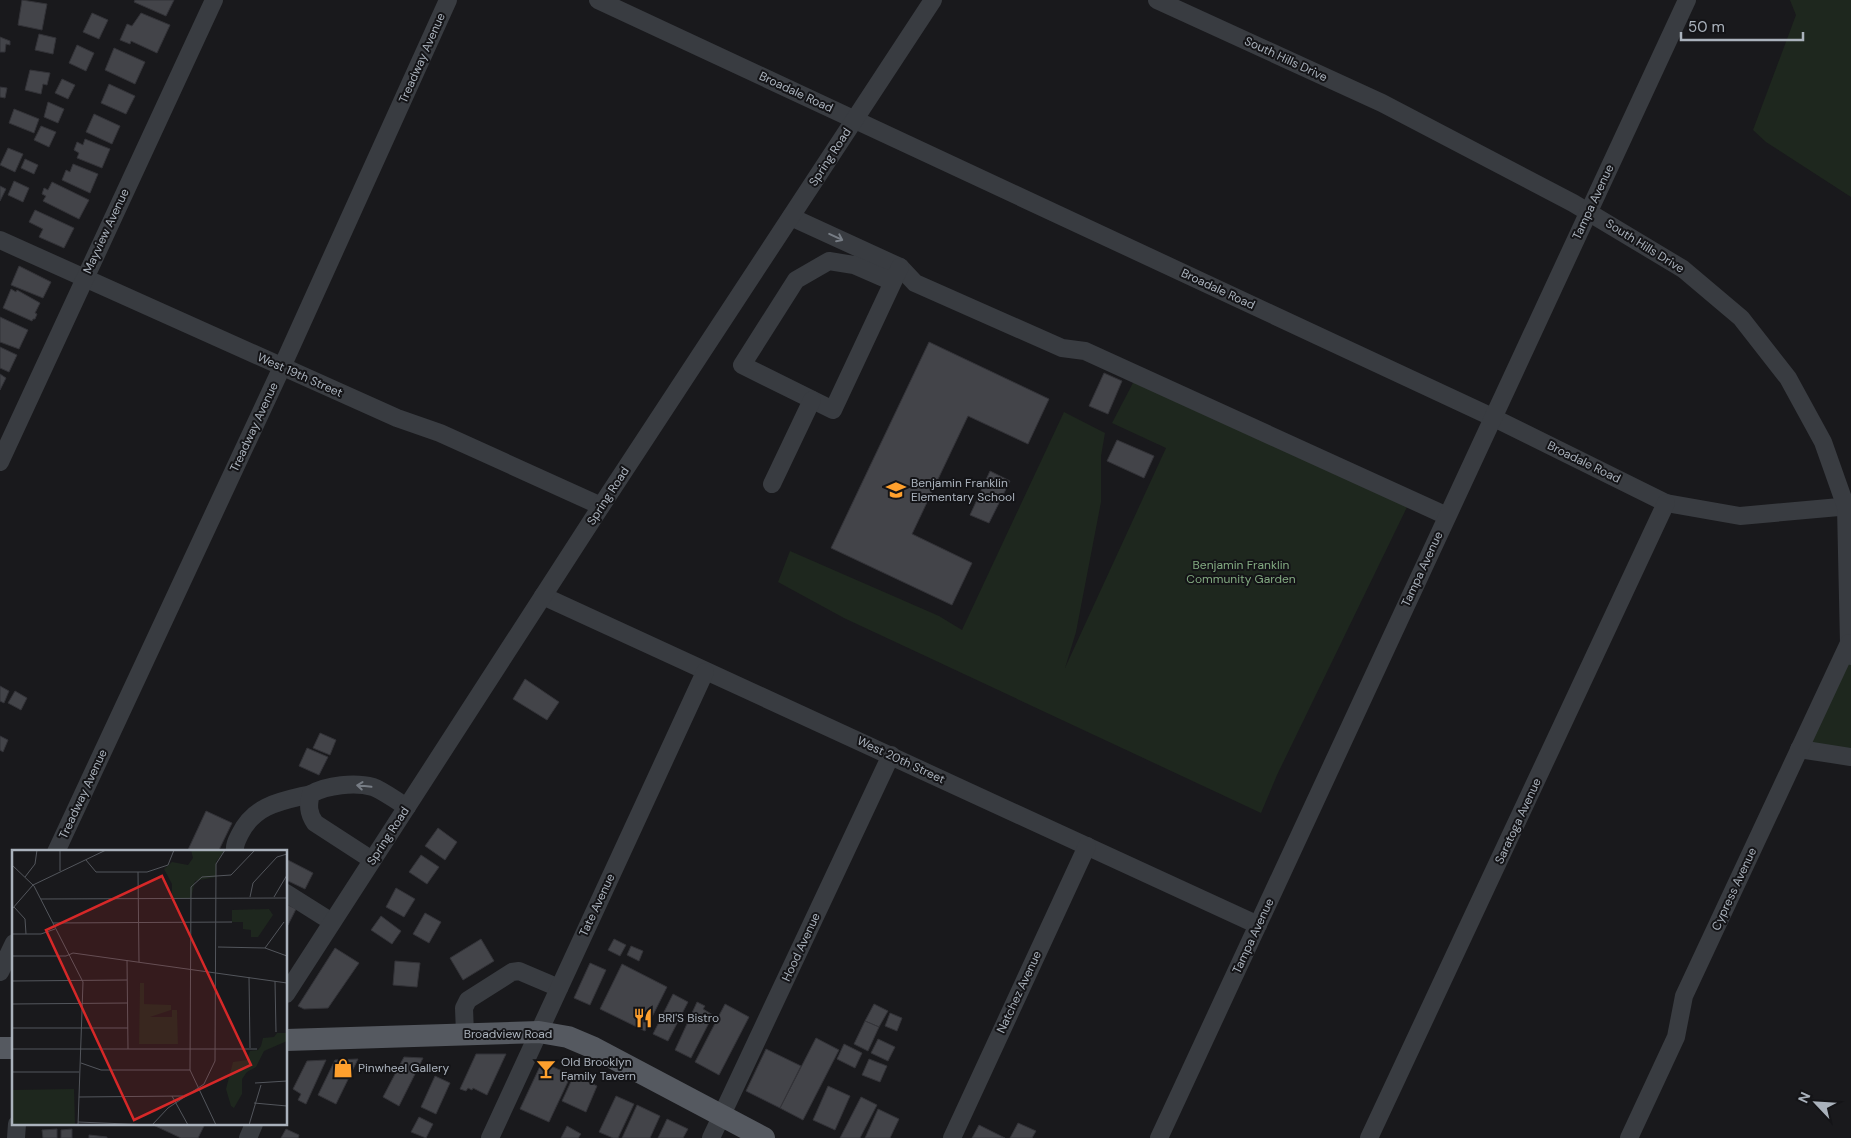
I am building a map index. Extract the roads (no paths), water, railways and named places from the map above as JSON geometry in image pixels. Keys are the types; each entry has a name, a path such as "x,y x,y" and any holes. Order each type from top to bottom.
{"main road":[{"name":"Broadview Road","path":"288,1040 538,1032 568,1037 594,1048 764,1138"}],"street":[{"name":"Mayview Avenue","path":"0,462 214,0"},
{"name":"Treadway Avenue","path":"57,850 282,366 448,0"},
{"name":"Broadale Road","path":"598,0 1492,417 1666,503 1740,516 1848,506"},
{"name":"Spring Road","path":"291,976 332,922 601,506 933,0"},
{"name":"South Hills Drive","path":"1157,0 1382,103 1588,212 1682,269 1742,318 1788,378 1823,442 1848,506 1850,650"},
{"name":"Tampa Avenue","path":"1159,1138 1687,0"},
{"path":"791,217 915,284 1062,348 1085,351 1446,516"},
{"name":"West 19th Street","path":"0,240 397,418 440,433 601,506"},
{"path":"829,261 897,274 833,410 742,365 796,280 829,261"},
{"path":"772,484 812,400"},
{"name":"Saratoga Avenue","path":"1369,1138 1666,503"},
{"name":"West 20th Street","path":"543,596 1258,925"},
{"name":"Cypress Avenue","path":"1630,1138 1676,1037 1684,996 1799,749 1850,650"},
{"name":"Tate Avenue","path":"490,1138 705,672"},
{"path":"1799,749 1851,757"},
{"name":"Hood Avenue","path":"711,1138 891,755"},
{"path":"235,850 234,846 244,825 257,811 272,803 311,794 326,788 364,786 374,788 407,807"},
{"path":"311,794 308,804 310,815 315,822 372,860"},
{"name":"Natchez Avenue","path":"952,1138 1087,846"},
{"path":"288,893 332,922"},
{"path":"0,972 12,947"},
{"path":"465,1034 464,1008 468,1000 512,972 519,971 559,988"},
{"path":"248,1138 253,1126"}],"place":[{"name":"Benjamin Franklin Elementary School","path":"896,490"},
{"name":"BRI'S Bistro","path":"643,1018"},
{"name":"Pinwheel Gallery","path":"343,1068"},
{"name":"Old Brooklyn Family Tavern","path":"546,1069"}],"park label":[{"name":"Benjamin Franklin Community Garden","path":"1241,572"}]}
